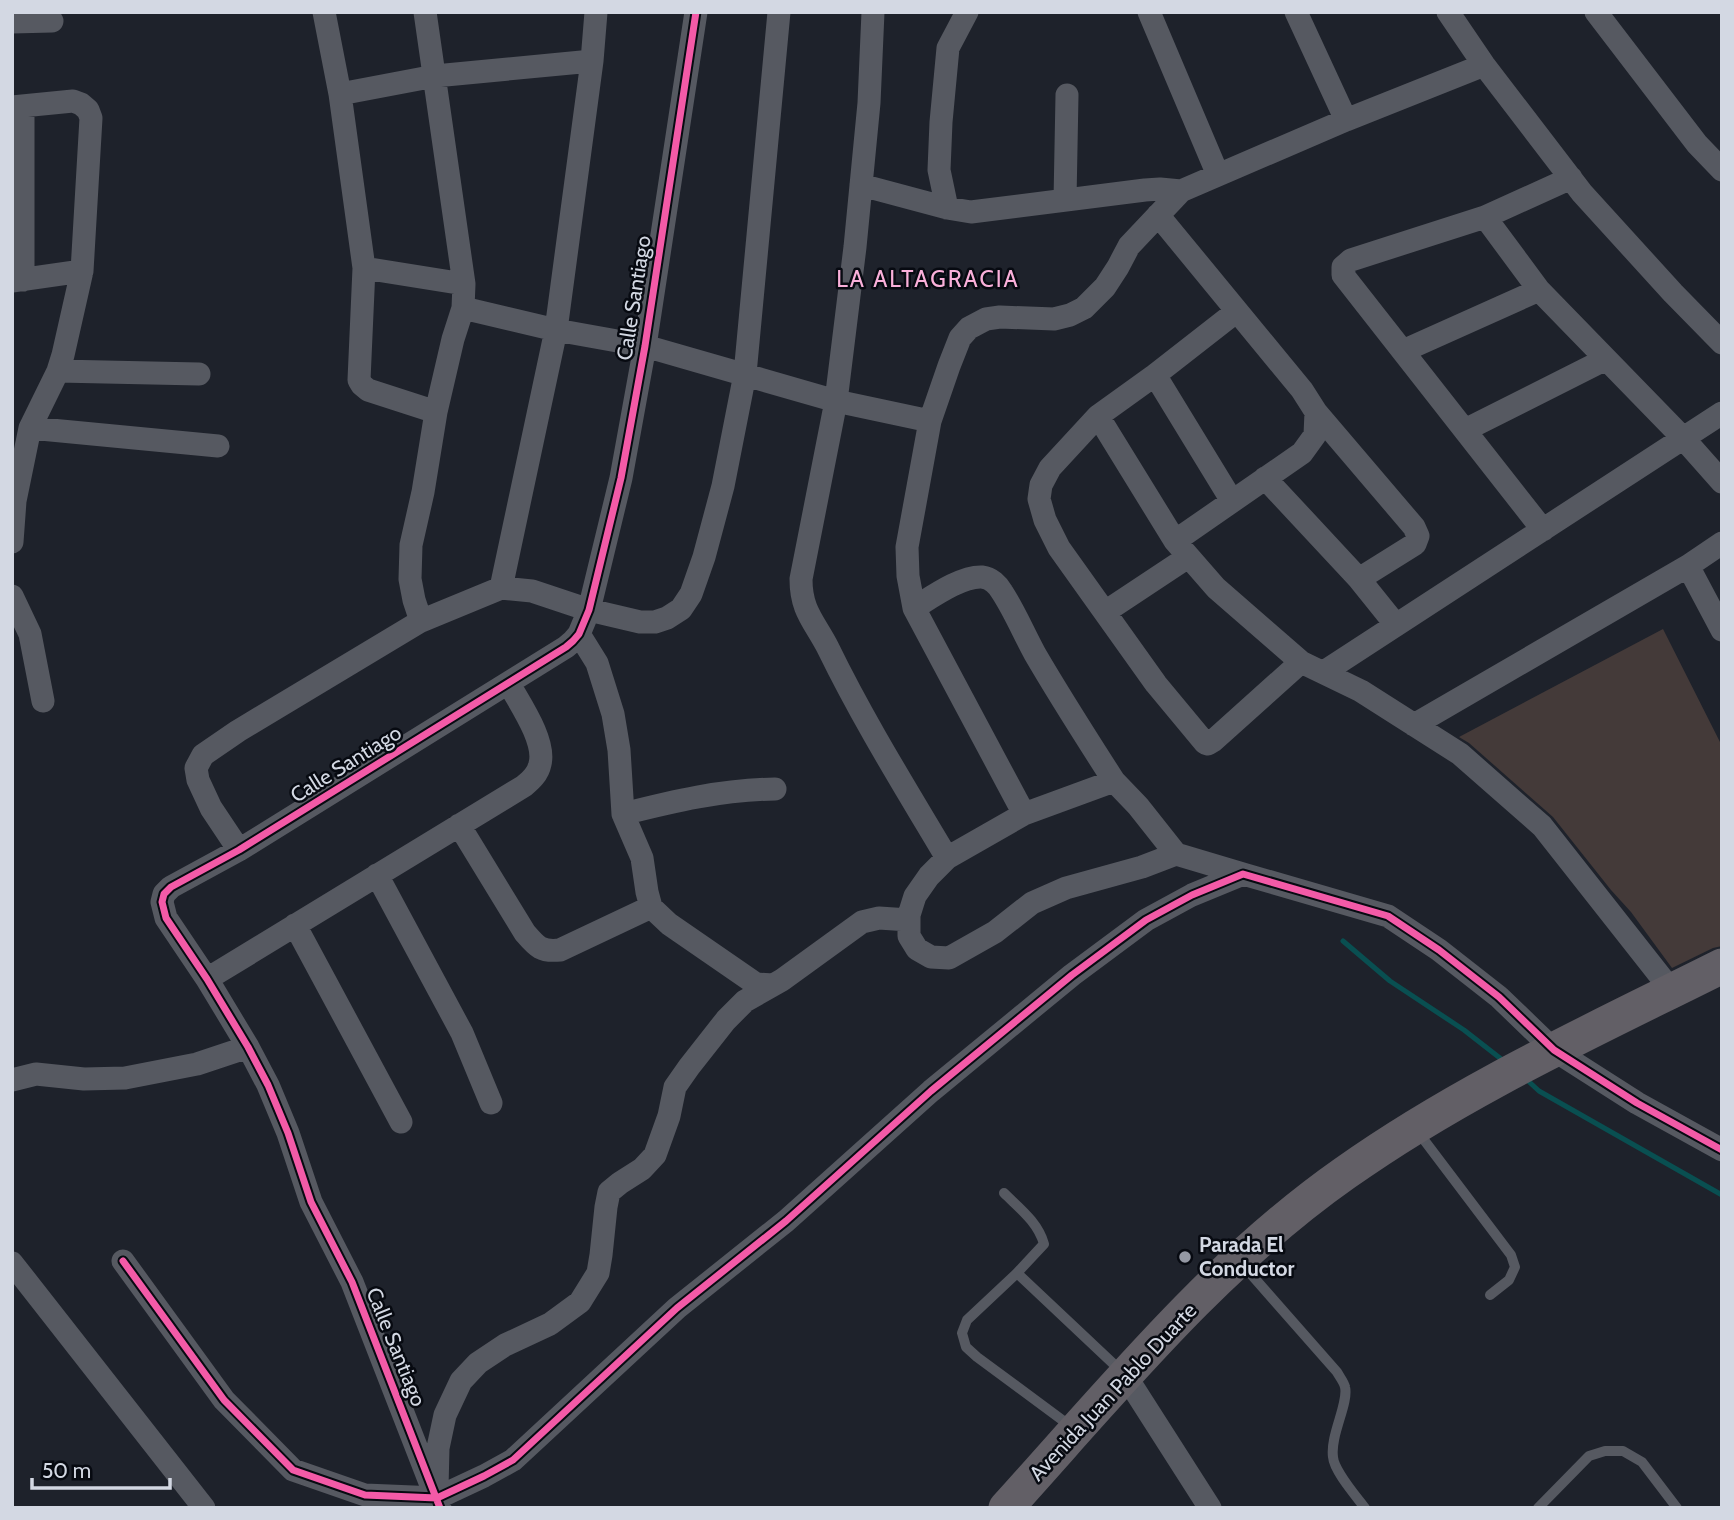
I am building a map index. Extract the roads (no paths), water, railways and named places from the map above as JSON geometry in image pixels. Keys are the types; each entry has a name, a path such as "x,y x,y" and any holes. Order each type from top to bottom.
{"main road":[{"name":"Avenida Juan Pablo Duarte","path":"1006,1508 1125,1375 1238,1259 1344,1173 1414,1127 1493,1082 1722,966"}],"street":[{"path":"324,12 340,94 364,268 359,380 368,390 436,412"},
{"path":"421,621 410,579 411,545 436,412 463,308 464,284 425,12"},
{"path":"502,588 556,330 592,61 596,12"},
{"name":"Calle Santiago","path":"438,1503 352,1282 311,1202 289,1133 268,1085 207,979 166,918 162,902 164,894 171,887 239,850 509,684 566,647 579,634 590,610 621,478 645,346 696,12"},
{"path":"239,850 211,808 198,780 196,768 203,755 421,621 502,588 532,591 590,610 640,622 667,618 681,609 691,594 723,486 745,374 779,12"},
{"path":"873,12 869,103 855,247 836,401 801,579 803,603 848,688 947,858"},
{"path":"947,208 939,170 948,48 967,12"},
{"path":"1149,12 1218,175"},
{"path":"1297,12 1346,120"},
{"path":"1448,12 1582,193 1722,344"},
{"path":"1596,12 1697,144 1722,170"},
{"path":"12,22 52,21"},
{"path":"340,94 435,76 592,61"},
{"path":"1024,814 914,608 908,576 907,547 930,421 960,338 969,328 986,319 1054,319 1084,308 1105,287 1129,246 1181,191 1346,120 1485,65"},
{"path":"1065,200 1067,95"},
{"path":"12,542 14,501 30,428 63,355 82,271 92,127 88,110 73,101 18,107 18,281 82,271"},
{"path":"1543,530 1343,275 1343,267 1351,260 1485,216 1571,178"},
{"path":"861,185 971,212 1160,189 1181,191"},
{"path":"1158,215 1302,390 1315,412 1414,527 1418,536 1415,544 1359,579"},
{"path":"1485,216 1539,290 1683,438 1722,482"},
{"path":"364,268 464,284"},
{"path":"1403,351 1539,290"},
{"path":"463,308 556,330 645,346 836,401 930,421"},
{"path":"1237,311 1098,416 1050,468 1041,485 1040,499 1045,520 1059,548 1156,684 1205,743 1213,741 1301,662"},
{"path":"1465,430 1606,359"},
{"path":"58,370 199,374"},
{"path":"1155,375 1233,501"},
{"path":"1105,612 1182,549 1233,501 1302,453 1315,435 1315,412"},
{"path":"1324,672 1722,413"},
{"path":"1098,416 1182,549 1216,588 1301,662 1361,691 1460,754 1542,826 1672,991"},
{"path":"30,428 218,446"},
{"path":"1265,478 1359,579 1396,625"},
{"path":"1414,725 1688,566 1722,542"},
{"path":"1688,566 1722,630"},
{"path":"914,608 949,587 968,580 983,577 994,582 1114,781 1138,806 1176,855"},
{"path":"12,596 30,634 43,701"},
{"path":"579,634 597,663 613,714 619,750 623,814 642,858 646,892 651,906 669,924 756,984 773,985"},
{"path":"207,979 535,777 541,755 537,736 509,684"},
{"path":"1114,781 1024,814 947,858 929,876 915,896 908,915 909,936 917,949 931,957 948,958 995,932 1032,903 1066,888 1176,855 1388,916 1439,950 1499,997 1545,1056 1722,1150"},
{"path":"623,814 677,800 741,790 775,789"},
{"path":"459,825 536,947 549,951 560,950 651,906"},
{"path":"123,1261 224,1401 293,1470 365,1495 438,1503 513,1460 677,1308 786,1221 931,1091 1072,975 1146,920 1192,895 1243,874"},
{"path":"377,875 462,1033 491,1103"},
{"path":"438,1503 438,1448 445,1415 461,1381 478,1363 505,1345 550,1324 580,1302 598,1273 610,1192 642,1169 655,1155 669,1116 675,1087 726,1020 745,1001 782,980 862,922 879,918 909,920"},
{"path":"295,925 401,1122"},
{"path":"12,1080 36,1073 85,1079 125,1078 197,1065 248,1047"},
{"path":"12,1263 204,1508"},
{"path":"1125,1375 1210,1508"}],"lane":[{"path":"1414,1127 1511,1255 1515,1267 1509,1280 1490,1295"},
{"path":"1004,1193 1035,1223 1044,1244 967,1320 962,1333 967,1347 977,1357 1076,1430"},
{"path":"1238,1259 1337,1372 1345,1388 1335,1433 1333,1459 1365,1508"},
{"path":"1017,1273 1125,1375"},
{"path":"1538,1508 1589,1456 1605,1451 1623,1451 1642,1462 1677,1508"}],"waterway":[{"path":"1343,941 1390,981 1464,1030 1505,1062"},
{"path":"1526,1079 1539,1091 1722,1195"}],"place":[{"name":"Parada El Conductor","path":"1185,1257"}],"district":[{"name":"LA ALTAGRACIA","path":"928,279"}]}
